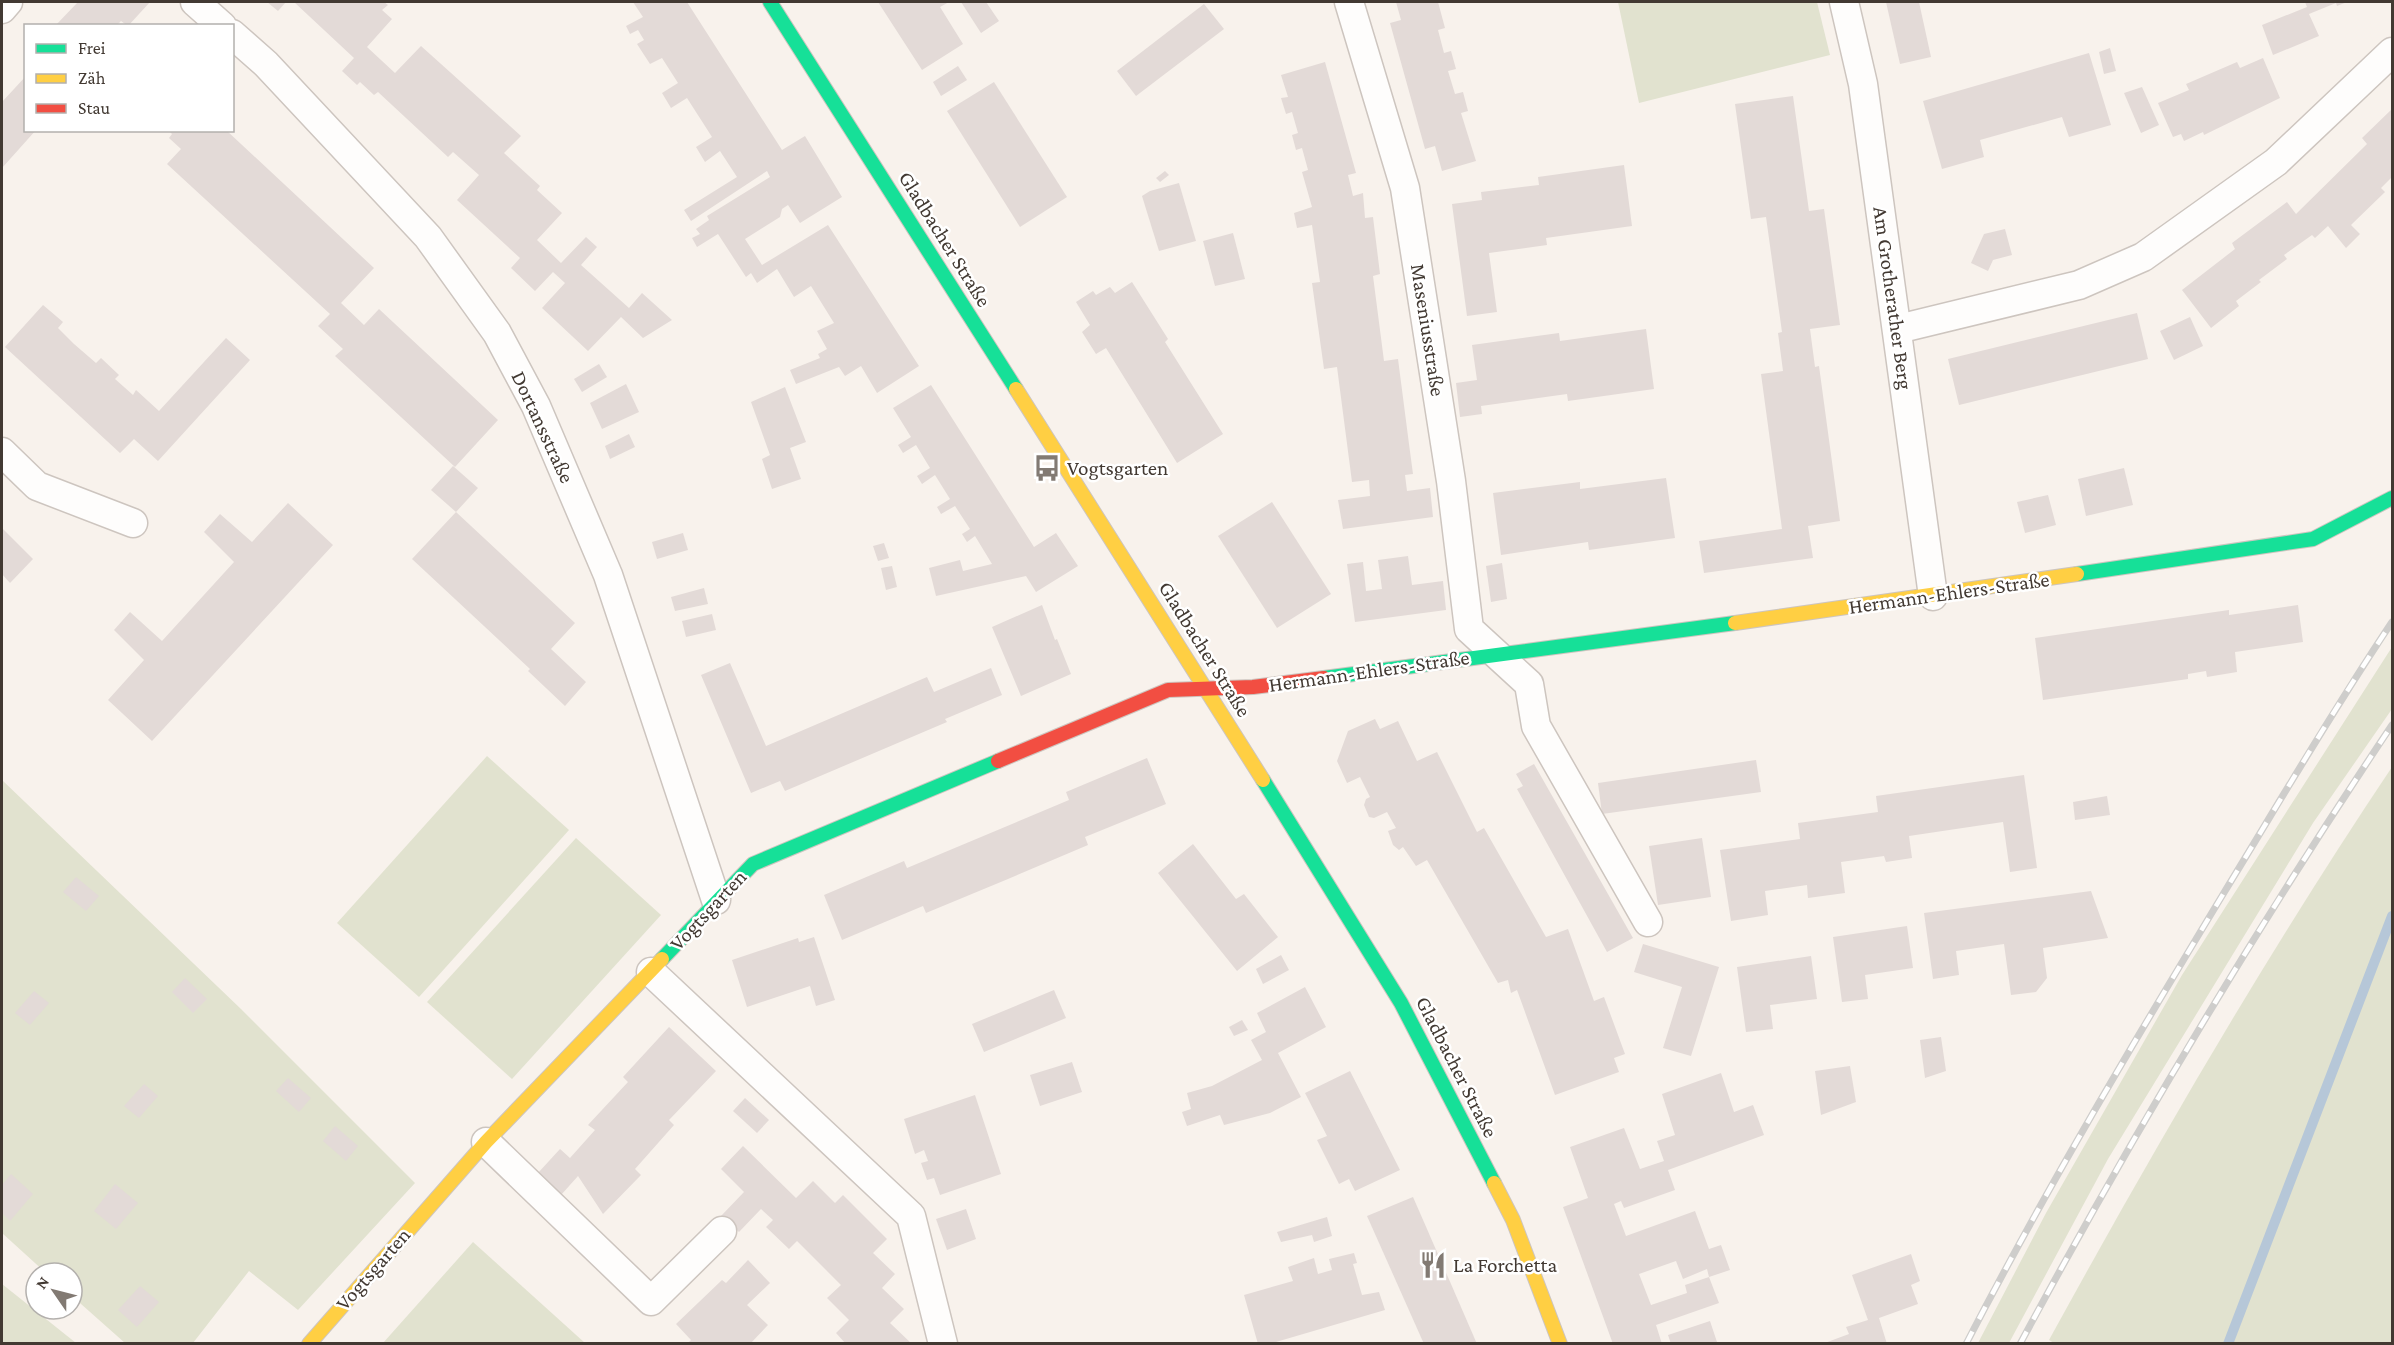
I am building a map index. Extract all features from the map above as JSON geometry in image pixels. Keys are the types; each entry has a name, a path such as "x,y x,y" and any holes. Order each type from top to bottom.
{"street":[{"path":"2,9 8,2"},
{"path":"195,2 220,24"},
{"name":"Gladbacher Straße","path":"770,2 1206,688 1401,1003 1513,1220 1560,1344"},
{"name":"Maseniusstraße","path":"1348,2 1405,188 1451,481 1469,629 1496,654"},
{"name":"Am Grotherather Berg","path":"1844,2 1863,84 1933,596"},
{"name":"Dortansstraße","path":"234,36 274,72 428,237 496,333 536,406 608,575 716,900"},
{"path":"1898,329 2079,285 2143,258 2276,162 2392,52"},
{"path":"2,452 37,486 133,524"},
{"name":"Hermann-Ehlers-Straße","path":"1206,688 1253,687 1933,596 2313,539 2392,498"},
{"name":"Hermann-Ehlers-Straße","path":"1496,654 1529,684 1536,726 1648,922"},
{"name":"Vogtsgarten","path":"309,1344 486,1142 753,864 1168,690 1206,688"},
{"path":"651,972 911,1216 943,1344"},
{"path":"486,1142 651,1301 722,1232"}],"green space":[{"path":"1618,2 1817,2 1830,55 1639,103"},
{"path":"2392,647 2392,709 2313,823 2108,1159 2009,1343 1978,1343 2046,1213 2182,975"},
{"path":"487,756 569,830 419,997 337,923"},
{"path":"2392,767 2392,1343 2054,1343 2049,1340 2214,1050 2301,907"},
{"path":"2,780 241,1009 415,1183 298,1310 249,1271 193,1343 125,1343 84,1307 84,1261 33,1261 2,1233"},
{"path":"576,838 661,915 512,1079 427,1002"},
{"path":"473,1242 585,1343 383,1343"},
{"path":"2,1284 24,1302 24,1321 48,1321 76,1343 2,1343"}],"building":[{"path":"78,2 150,2 130,24 121,21 118,24 57,24"},
{"path":"267,2 286,2 278,11"},
{"path":"294,2 384,2 388,5 382,10 392,19 367,47 395,73 421,46 521,136 504,153 540,186 537,190 562,213 537,240 561,263 586,237 597,247 581,265 629,308 642,293 672,320 643,338 621,317 588,351 542,308 565,283 553,272 535,291 511,268 520,258 457,200 479,175 453,152 448,157 378,92 374,95 360,82 357,85 342,71 354,58"},
{"path":"633,2 687,2 782,150 805,136 842,197 800,223 788,205 782,209 780,217 745,239 762,265 828,225 919,366 877,393 861,366 845,376 839,367 796,384 790,370 820,358 818,354 827,349 817,331 834,323 811,286 794,297 777,269 757,283 751,273 746,277 718,234 697,247 692,238 700,234 696,229 709,220 707,216 770,177 767,171 691,221 684,210 737,177 720,151 705,162 696,147 712,137 687,98 671,108 662,93 678,83 662,58 650,64 637,44 644,40 638,30 630,34 626,26 643,17"},
{"path":"878,2 949,2 940,7 963,44 922,70"},
{"path":"961,2 986,2 999,21 981,33"},
{"path":"1396,2 1438,2 1445,28 1438,30 1444,53 1451,51 1456,69 1448,71 1455,94 1463,92 1468,111 1461,113 1476,161 1442,171 1435,146 1425,149 1390,23 1401,20"},
{"path":"1886,2 1919,2 1931,57 1900,64"},
{"path":"2305,2 2347,2 2337,6 2336,3 2309,14 2319,36 2273,55 2262,25 2307,7"},
{"path":"1204,4 1224,29 1136,96 1117,71"},
{"path":"2110,48 2116,71 2104,74 2099,52"},
{"path":"2089,53 2111,125 2069,137 2062,117 1980,140 1984,157 1942,169 1923,101"},
{"path":"2263,58 2280,98 2204,135 2203,132 2184,141 2181,134 2173,137 2158,103 2189,90 2186,84 2237,62 2240,68"},
{"path":"1325,62 1356,173 1348,175 1353,196 1363,193 1365,218 1373,217 1380,274 1373,276 1384,361 1398,359 1413,474 1405,475 1407,491 1430,488 1433,517 1343,529 1338,500 1370,496 1369,480 1352,482 1337,367 1324,369 1312,283 1320,282 1312,225 1297,228 1294,213 1312,207 1302,172 1308,170 1302,148 1296,150 1292,135 1298,133 1292,112 1286,114 1281,98 1288,97 1281,75"},
{"path":"958,66 967,80 941,96 933,82"},
{"path":"24,78 24,132 34,132 2,168 2,102"},
{"path":"994,82 1067,197 1020,227 947,111"},
{"path":"2142,87 2159,125 2141,133 2124,93"},
{"path":"1793,96 1809,211 1824,209 1840,325 1810,329 1815,367 1819,366 1840,521 1808,526 1813,558 1704,573 1699,541 1782,529 1761,374 1783,371 1778,333 1782,332 1766,217 1751,219 1735,104"},
{"path":"2392,109 2392,177 2381,188 2385,192 2351,225 2360,234 2346,248 2328,226 2315,238 2312,235 2284,255 2287,259 2259,280 2261,282 2236,301 2239,306 2211,328 2182,290 2235,249 2232,243 2287,202 2296,214 2367,144 2362,138"},
{"path":"170,132 228,132 374,268 341,303 364,325 379,309 498,420 455,467 335,356 343,349 318,326 330,314 167,164 181,149 169,138 172,134"},
{"path":"1624,165 1632,226 1546,238 1547,245 1489,253 1497,312 1467,316 1452,204 1482,200 1481,192 1539,185 1538,177"},
{"path":"1165,171 1169,175 1160,182 1156,178"},
{"path":"1179,183 1196,241 1159,251 1142,196 1150,191"},
{"path":"2005,229 2012,255 1993,260 1988,271 1971,263 1984,234"},
{"path":"1233,233 1245,279 1215,286 1203,241"},
{"path":"1132,282 1168,339 1165,342 1223,434 1177,463 1106,348 1096,354 1082,332 1090,325 1076,302 1093,291 1096,295 1110,287 1115,293"},
{"path":"43,305 63,322 58,328 74,344 96,363 101,358 119,375 115,379 133,395 136,390 159,411 226,338 250,360 158,461 134,439 120,453 5,347"},
{"path":"2137,313 2148,359 1959,405 1948,359"},
{"path":"2190,317 2203,346 2174,360 2160,331"},
{"path":"1646,329 1654,389 1568,401 1567,394 1481,406 1482,414 1460,417 1456,383 1477,380 1472,345 1559,333 1560,341"},
{"path":"599,364 607,377 582,392 574,379"},
{"path":"626,384 639,412 602,429 590,403"},
{"path":"931,385 1034,547 1056,533 1078,566 1036,592 1026,576 936,596 929,568 960,560 963,571 992,564 975,536 967,542 962,534 970,529 955,506 941,514 937,507 950,499 935,475 922,484 917,476 930,468 916,445 903,453 898,445 911,437 893,408"},
{"path":"785,387 806,442 790,448 801,479 772,489 762,459 770,455 751,402"},
{"path":"629,434 635,447 610,459 605,446"},
{"path":"453,466 478,488 456,512 431,490"},
{"path":"2124,468 2133,505 2086,516 2078,479"},
{"path":"1666,478 1675,538 1589,550 1588,542 1501,555 1493,493 1580,482 1580,489"},
{"path":"2048,495 2056,525 2025,533 2017,502"},
{"path":"1272,502 1331,594 1277,628 1218,536"},
{"path":"288,503 333,545 152,741 108,700 144,660 114,630 130,612 162,641 234,562 204,532 220,514 252,542"},
{"path":"456,512 575,623 551,649 586,682 565,706 528,671 530,669 412,559"},
{"path":"2,528 33,559 10,583 2,574"},
{"path":"683,533 688,550 657,559 652,542"},
{"path":"884,543 889,558 878,561 873,546"},
{"path":"1408,556 1412,585 1443,581 1446,610 1355,622 1347,564 1363,562 1366,591 1382,589 1378,560"},
{"path":"1502,563 1507,599 1491,602 1486,566"},
{"path":"892,566 897,587 886,590 881,568"},
{"path":"704,588 708,604 675,611 671,597"},
{"path":"1042,605 1071,674 1021,696 992,627"},
{"path":"2298,605 2303,642 2235,652 2237,672 2207,677 2206,671 2188,674 2188,679 2043,700 2035,638 2229,610 2229,615"},
{"path":"712,614 716,630 686,637 682,621"},
{"path":"730,663 766,746 927,677 934,692 991,668 1002,695 945,719 947,722 785,791 780,781 751,793 701,675"},
{"path":"1375,719 1380,729 1398,721 1417,761 1437,752 1477,832 1484,828 1546,937 1568,929 1594,1001 1604,997 1625,1054 1614,1058 1619,1072 1555,1095 1517,990 1511,993 1508,980 1498,983 1427,860 1416,866 1403,847 1399,850 1393,845 1388,831 1396,828 1387,812 1374,818 1369,817 1364,805 1366,799 1370,797 1360,777 1347,783 1337,761 1348,731"},
{"path":"1147,758 1166,804 1085,837 1088,845 1008,879 926,913 923,906 842,940 824,895 904,861 907,868 1069,800 1066,792"},
{"path":"1756,760 1761,792 1602,814 1598,783"},
{"path":"1534,764 1633,938 1607,952 1517,789 1523,786 1516,774"},
{"path":"2024,775 2037,868 2010,872 2003,822 1909,836 1912,858 1886,862 1884,856 1841,862 1845,893 1808,898 1807,885 1765,891 1768,915 1731,921 1720,850 1800,839 1798,823 1878,812 1876,796"},
{"path":"2107,796 2110,815 2075,820 2073,802"},
{"path":"1702,838 1711,897 1658,905 1649,846"},
{"path":"1193,844 1236,899 1244,894 1278,937 1237,971 1158,873"},
{"path":"76,877 99,896 86,911 63,892"},
{"path":"2091,891 2108,938 2043,948 2047,978 2036,992 2011,995 2004,944 1956,951 1959,975 1933,979 1924,913"},
{"path":"1907,926 1913,968 1865,975 1868,999 1842,1002 1833,937"},
{"path":"814,937 835,1000 816,1006 810,986 747,1007 732,960 798,938 799,942"},
{"path":"1643,944 1719,967 1691,1056 1663,1048 1682,987 1634,972"},
{"path":"1281,955 1289,970 1263,984 1256,969"},
{"path":"1811,956 1817,999 1770,1005 1773,1029 1746,1032 1737,967"},
{"path":"185,978 207,999 193,1013 172,992"},
{"path":"1305,987 1326,1027 1278,1053 1301,1097 1270,1113 1224,1125 1220,1115 1187,1126 1182,1112 1191,1109 1187,1093 1212,1086 1262,1060 1251,1040 1266,1032 1257,1013"},
{"path":"1054,990 1066,1018 984,1052 972,1024"},
{"path":"34,991 49,1003 30,1025 15,1013"},
{"path":"1242,1020 1248,1030 1234,1036 1229,1027"},
{"path":"669,1027 716,1071 669,1120 674,1125 635,1169 641,1175 603,1214 578,1176 561,1195 538,1173 560,1149 570,1158 595,1130 588,1125 628,1082 623,1077"},
{"path":"1941,1037 1946,1071 1925,1078 1920,1040"},
{"path":"1072,1062 1082,1092 1040,1106 1030,1075"},
{"path":"1850,1066 1856,1102 1821,1115 1815,1071"},
{"path":"1350,1071 1400,1170 1355,1191 1349,1179 1339,1184 1317,1140 1327,1136 1305,1093"},
{"path":"1721,1073 1734,1112 1753,1105 1764,1135 1668,1170 1675,1190 1624,1208 1621,1201 1614,1204 1626,1236 1695,1211 1709,1249 1721,1245 1730,1270 1709,1277 1719,1303 1656,1325 1662,1344 1613,1344 1563,1207 1588,1198 1570,1147 1624,1128 1640,1169 1664,1161 1657,1141 1675,1135 1662,1094","holes":["1676,1261 1683,1279 1707,1269 1709,1277 1685,1285 1687,1293 1651,1305 1639,1274"]},
{"path":"288,1078 311,1098 299,1112 276,1091"},
{"path":"144,1084 158,1096 139,1118 124,1106"},
{"path":"975,1095 1001,1174 940,1195 934,1178 927,1180 921,1163 928,1161 924,1150 915,1154 904,1119"},
{"path":"745,1098 769,1120 757,1133 733,1111"},
{"path":"335,1126 358,1146 346,1161 323,1141"},
{"path":"743,1146 796,1198 813,1181 835,1203 843,1195 887,1239 873,1253 895,1274 882,1288 904,1309 890,1323 912,1344 846,1344 836,1333 849,1320 827,1298 841,1285 797,1241 789,1249 766,1227 773,1220 761,1209 739,1232 721,1216 744,1192 721,1169"},
{"path":"11,1174 33,1194 10,1221 2,1213 2,1185"},
{"path":"115,1184 138,1203 116,1229 94,1211"},
{"path":"1413,1197 1477,1344 1424,1344 1367,1216"},
{"path":"966,1209 976,1239 947,1250 936,1219"},
{"path":"1327,1217 1332,1236 1314,1242 1312,1235 1281,1242 1277,1232"},
{"path":"1354,1253 1357,1263 1353,1264 1362,1295 1379,1292 1385,1310 1269,1344 1258,1344 1244,1295 1293,1281 1288,1267 1314,1258 1318,1274 1332,1270 1329,1259"},
{"path":"1911,1254 1920,1281 1911,1285 1918,1304 1879,1318 1887,1344 1822,1344 1849,1334 1846,1327 1868,1320 1852,1275"},
{"path":"748,1260 770,1283 747,1305 768,1325 750,1344 687,1344 691,1340 676,1324 722,1280 726,1283"},
{"path":"140,1286 159,1302 137,1327 118,1310"},
{"path":"1710,1321 1717,1342 1671,1344 1668,1335"}],"waterway":[{"path":"2228,1344 2392,916"}],"railway":[{"path":"1966,1344 2059,1172 2191,947 2349,688 2392,622"},
{"path":"2020,1344 2107,1186 2198,1030 2293,876 2392,725"}],"traffic: fast":[{"path":"770,2 1016,389"},
{"path":"2077,574 2313,539 2392,498"},
{"path":"1324,678 1735,623"},
{"path":"662,959 753,864 998,761"},
{"path":"1263,780 1401,1003 1494,1183"}],"traffic: slow":[{"path":"1016,389 1263,780"},
{"path":"1735,623 2077,574"},
{"path":"309,1344 486,1142 662,959"},
{"path":"1494,1183 1513,1220 1560,1344"}],"traffic: jam":[{"path":"998,761 1168,690 1253,687 1324,678"}],"place":[{"name":"Vogtsgarten","path":"1047,468"},
{"name":"La Forchetta","path":"1433,1265"}]}
